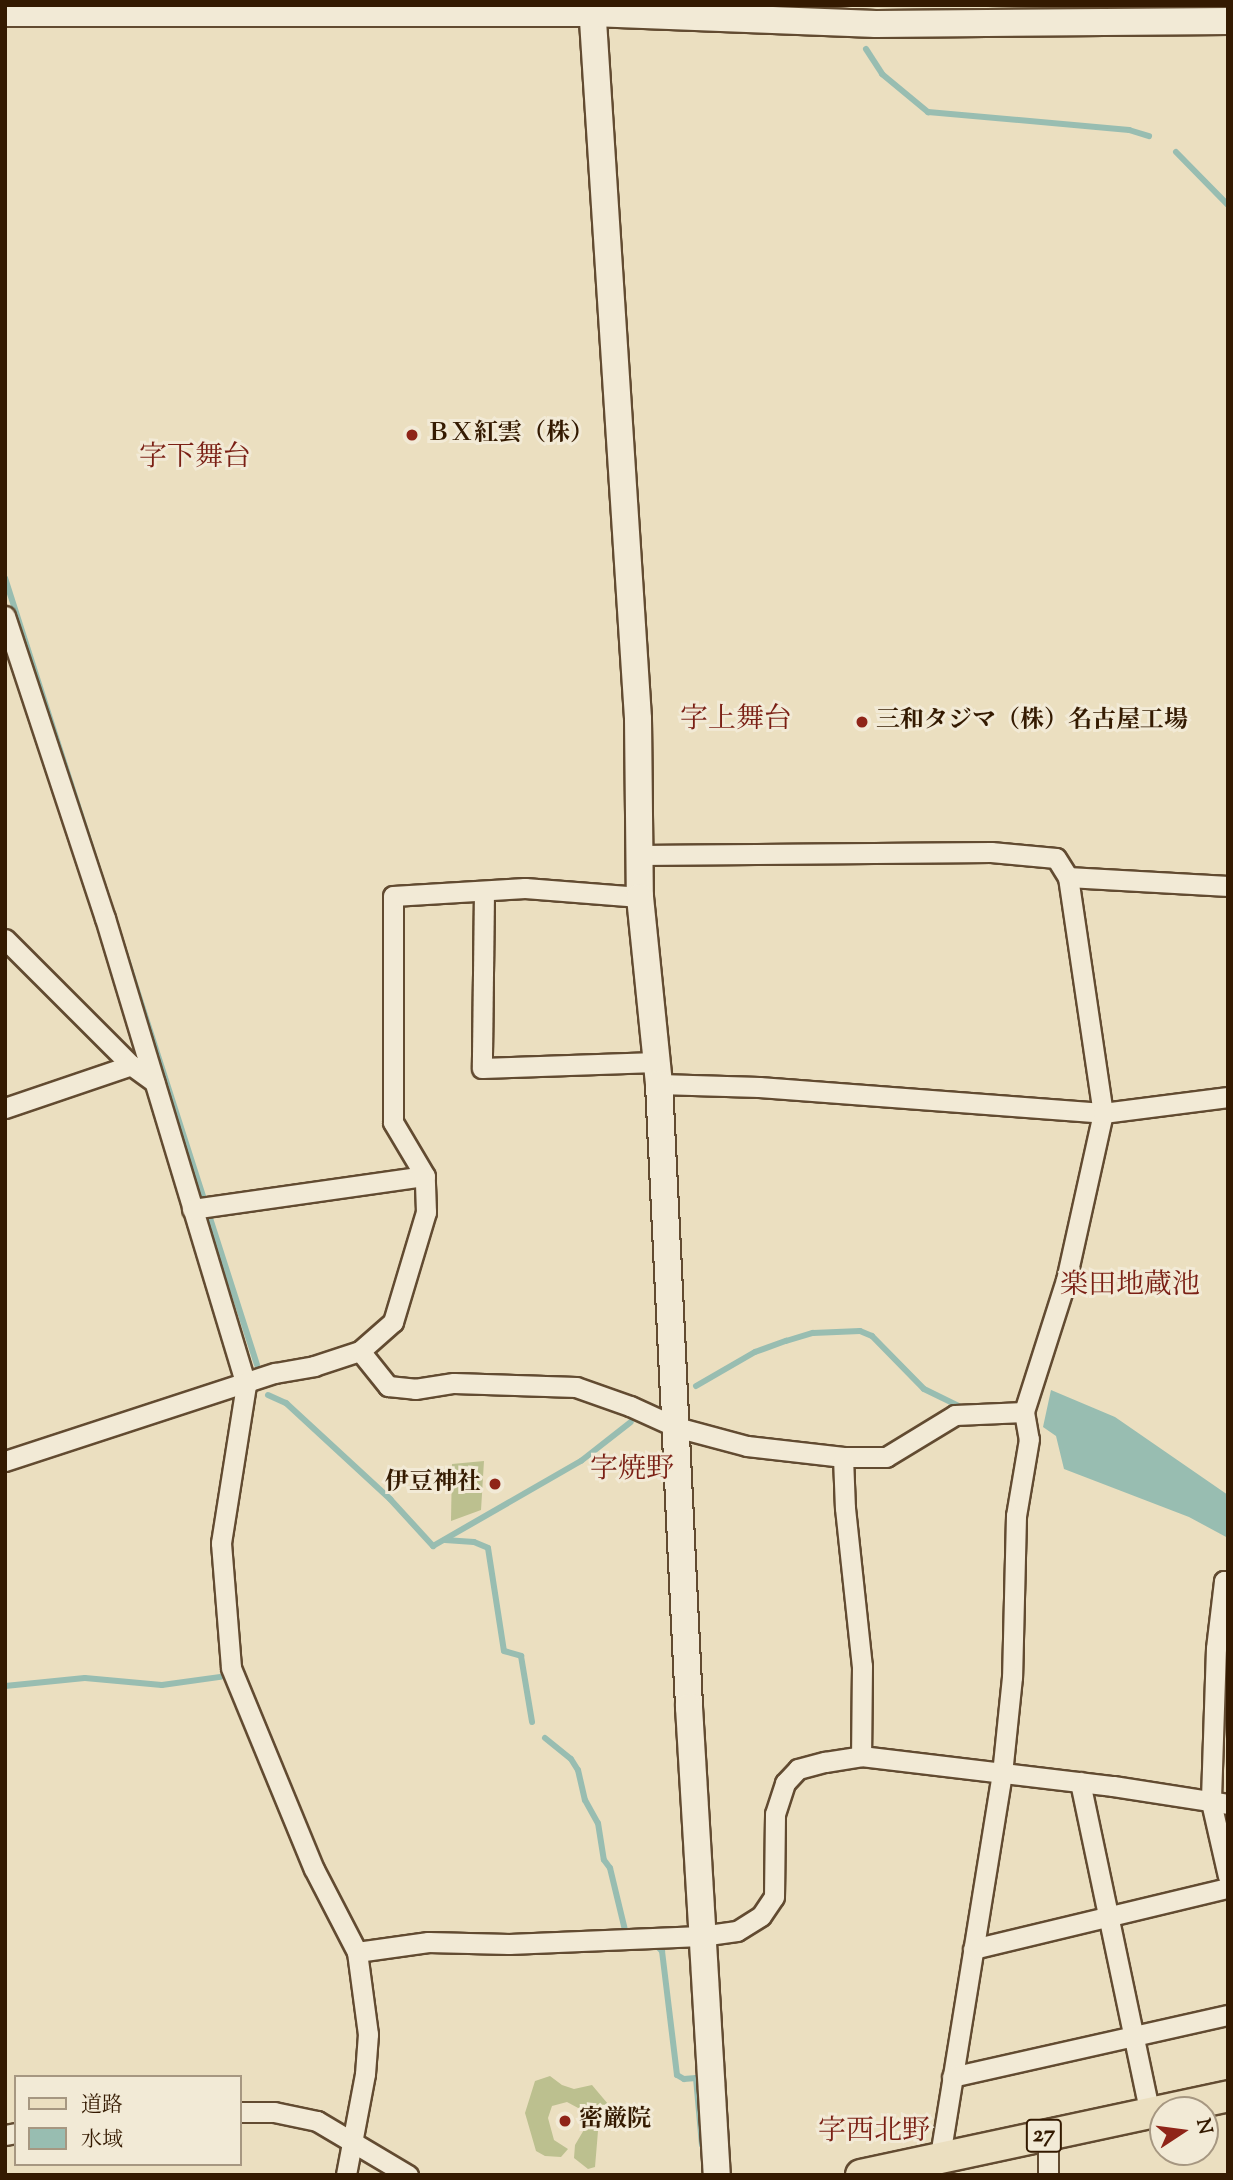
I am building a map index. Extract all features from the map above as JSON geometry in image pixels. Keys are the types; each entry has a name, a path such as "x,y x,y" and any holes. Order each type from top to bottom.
{"main road":[{"name":"27","path":"860,2175 1149,2113"}],"street":[{"path":"5,13 37,9 592,9 876,24 1171,13 1228,21"},
{"path":"592,9 638,719 640,897 657,1073 701,1936 717,2175"},
{"path":"5,616 106,918 246,1385 221,1543 231,1668 314,1869 357,1952 368,2034 366,2074 346,2175"},
{"path":"639,855 991,852 1056,858 1068,877 1103,1113 1066,1280 1024,1412 1029,1438 1016,1516 1012,1677 1002,1773 940,2157"},
{"path":"1068,877 1228,886"},
{"path":"5,1461 246,1385 275,1373 314,1366 360,1351 393,1322 426,1212 425,1176 393,1122 393,896 525,888 640,897"},
{"path":"484,892 482,1068 657,1073 814,1090 1103,1113 1228,1097"},
{"path":"5,939 131,1065 154,1082"},
{"path":"5,1108 131,1065"},
{"path":"192,1209 425,1176"},
{"path":"360,1351 388,1386 415,1389 454,1383 576,1387 630,1406 676,1427 747,1446 844,1457 886,1457 955,1415 1024,1412"},
{"path":"844,1457 845,1508 862,1666 861,1756"},
{"path":"1228,1582 1224,1581 1216,1648 1220,1803 1228,1876"},
{"path":"357,1952 428,1942 509,1944 701,1936 737,1931 761,1916 774,1897 775,1814 785,1783 798,1769 861,1756 1080,1782 1220,1803"},
{"path":"1080,1782 1149,2108"},
{"path":"973,1949 1228,1888"},
{"path":"952,2077 1228,2015"},
{"path":"242,2112 274,2112 317,2121 408,2175"},
{"path":"1048,2136 1048,2175"}],"green space":[{"path":"484,1461 481,1510 451,1521 452,1464"},
{"path":"550,2076 562,2085 574,2089 592,2085 608,2104 599,2119 595,2167 588,2169 574,2158 575,2145 585,2128 580,2109 567,2102 552,2106 548,2118 554,2140 568,2149 561,2157 545,2156 536,2151 525,2113 535,2081"}],"water":[{"path":"1051,1390 1115,1417 1228,1495 1228,1538 1189,1517 1064,1469 1056,1436 1043,1427"}],"waterway":[{"path":"866,49 882,74 928,112 1129,130 1149,136"},
{"path":"1176,152 1228,205"},
{"path":"5,578 257,1365"},
{"path":"696,1386 755,1352 786,1341 813,1333 860,1331 872,1336 924,1389 959,1406"},
{"path":"268,1395 286,1403 390,1499 433,1546 581,1461 631,1422"},
{"path":"445,1540 474,1542 488,1548 504,1651 521,1656 532,1722"},
{"path":"5,1686 85,1678 162,1685 220,1677"},
{"path":"545,1738 571,1759 578,1770 585,1800 598,1823 604,1860 610,1868 625,1930"},
{"path":"655,1944 662,1951 677,2075 684,2079 696,2078 702,2145"}],"place":[{"name":"ＢＸ紅雲（株）","path":"412,435"},
{"name":"三和タジマ（株）名古屋工場","path":"862,722"},
{"name":"伊豆神社","path":"495,1484"},
{"name":"密厳院","path":"565,2121"}],"district":[{"name":"字下舞台","path":"195,458"},
{"name":"字上舞台","path":"736,720"},
{"name":"楽田地蔵池","path":"1130,1286"},
{"name":"字焼野","path":"632,1470"},
{"name":"字西北野","path":"874,2132"}]}
